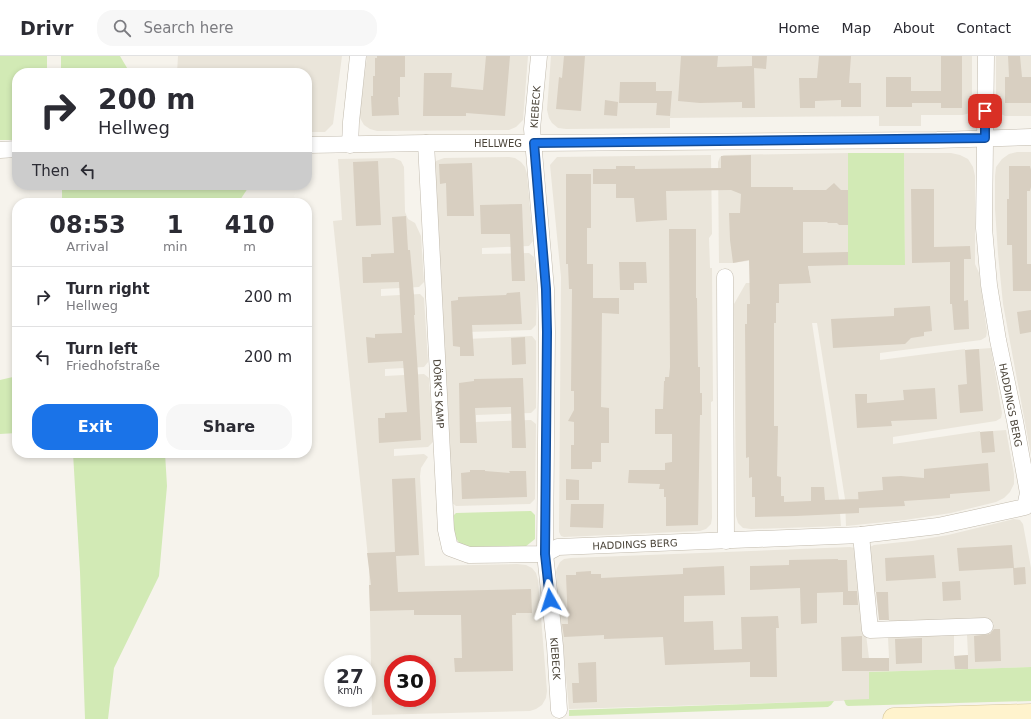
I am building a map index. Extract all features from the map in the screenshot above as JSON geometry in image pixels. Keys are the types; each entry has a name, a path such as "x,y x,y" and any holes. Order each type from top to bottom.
{"main road":[{"path":"894,719 1031,715"}],"street":[{"path":"350,145 358,56"},
{"name":"KIEBECK","path":"539,56 532,129 546,289 545,554 555,646 559,710"},
{"path":"985,138 986,56"},
{"name":"HELLWEG","path":"312,145 1031,137"},
{"name":"HADDINGS BERG","path":"545,554 558,548 862,535 938,526 1025,507 1028,493 998,340 989,285 984,228 985,138"},
{"name":"DÖRK'S KAMP","path":"426,143 446,530 450,548 469,555 545,554"},
{"path":"0,150 12,149"},
{"path":"725,277 726,541"},
{"path":"862,535 870,630 985,626"}],"shaded area":[{"path":"178,56 342,56 333,124 325,132 312,132 312,68 177,68"},
{"path":"367,56 528,56 523,120 516,127 509,130 377,131 370,129 364,125 360,118"},
{"path":"551,56 972,56 972,106 970,113 963,115 921,115 921,126 879,126 879,116 670,118 670,128 566,129 558,128 552,123 547,110"},
{"path":"996,56 1031,56 1031,116 1005,116 999,113 996,106"},
{"path":"1017,152 1031,152 1031,455 1003,304 995,209 996,167 1002,159 1009,154"},
{"path":"848,153 848,265 905,265 904,153 951,153 968,159 973,167 975,176 975,264 979,273 987,332 986,337 981,340 880,353 880,360 965,349 991,348 1002,413 1001,418 996,421 893,437 893,444 980,431 1006,430 1014,474 1014,484 1010,492 1004,498 996,502 951,513 905,520 846,526 845,499 817,323 812,323 839,499 841,526 743,528 738,523 736,516 734,304 746,283 811,283 806,253 782,253 754,260 719,263 718,162 720,157 724,155"},
{"path":"711,155 712,234 709,238 710,268 712,268 713,401 711,402 711,524 706,529 700,531 561,536 559,532 561,277 550,165 557,157"},
{"path":"394,158 401,161 404,167 405,212 408,219 415,223 421,236 424,282 419,287 381,289 381,296 420,294 424,298 428,362 424,367 385,369 385,376 424,374 429,378 433,442 428,447 394,449 394,456 424,454 428,457 421,468 420,476 425,566 517,564 526,565 532,568 536,573 538,580 547,691 546,698 542,705 536,709 530,711 372,715 372,707 376,707 376,655 371,655 369,567 333,221 342,220 338,159"},
{"path":"444,158 515,158 521,162 525,167 527,174 533,241 529,246 482,248 482,254 529,253 534,257 537,280 536,325 531,330 467,332 467,339 532,336 536,341 536,408 531,413 476,415 476,422 531,420 536,424 535,499 530,504 456,506 451,502 433,169 436,161"},
{"path":"1014,519 1020,520 1023,524 1031,568 1031,667 869,672 869,700 569,709 556,572 560,562 564,559 855,548 869,658 889,658 888,637 949,631 954,635 954,656 968,655 967,635 972,630 889,626 888,592 875,592 871,588 870,547 874,545 948,535"}],"green space":[{"path":"0,56 47,56 47,68 12,68 12,140 0,140"},
{"path":"61,56 120,56 127,68 61,68"},
{"path":"848,153 904,153 905,265 848,265"},
{"path":"62,190 247,190 241,198 62,198"},
{"path":"12,377 12,433 0,434 0,380"},
{"path":"73,458 165,458 167,486 159,576 114,668 108,719 85,719 80,572"},
{"path":"531,511 535,515 535,539 525,547 477,550 460,544 455,537 452,517 456,513"},
{"path":"1031,667 1031,701 848,706 844,700 869,699 869,672"},
{"path":"834,701 828,707 569,716 569,710"}],"building":[{"path":"377,56 405,56 405,77 400,77 400,97 398,97 399,115 372,116 371,96 373,96 373,76 375,76 375,58 377,58"},
{"path":"486,56 510,56 505,116 466,113 466,116 423,116 424,73 452,73 451,87 483,90"},
{"path":"564,56 585,56 581,111 556,109 559,77 562,78"},
{"path":"681,56 718,56 717,67 752,66 752,56 767,56 766,69 754,68 755,108 742,108 742,102 700,103 678,101"},
{"path":"819,56 851,56 849,83 861,83 861,107 841,107 841,100 815,101 815,108 800,108 799,78 817,78"},
{"path":"941,56 962,56 962,108 941,108 941,103 912,103 912,107 886,107 886,77 911,77 911,91 941,91"},
{"path":"1008,56 1020,56 1022,77 1031,77 1031,103 1005,103 1005,77 1009,77"},
{"path":"620,82 656,82 656,91 672,91 670,116 656,115 657,103 619,103"},
{"path":"605,100 618,102 617,116 604,115"},
{"path":"751,155 751,187 793,187 793,190 826,190 834,183 841,190 848,190 848,225 839,225 837,223 827,222 803,222 803,253 848,252 848,265 808,266 811,283 779,284 779,303 776,303 776,323 774,323 774,426 778,426 777,476 781,477 781,496 784,496 784,502 811,501 811,487 824,487 825,500 859,499 859,513 755,517 755,497 752,497 752,477 749,478 749,457 746,458 745,324 747,324 747,304 750,304 749,260 733,263 730,240 729,213 740,213 741,194 731,190 666,191 667,220 636,222 634,198 616,198 616,184 593,184 593,169 616,169 616,166 635,166 635,169 721,168 721,156"},
{"path":"378,161 381,225 356,226 353,162"},
{"path":"472,163 474,216 447,216 446,183 440,184 439,164"},
{"path":"1009,166 1030,166 1031,170 1031,187 1030,191 1027,191 1027,264 1031,264 1031,291 1013,291 1012,245 1007,245"},
{"path":"566,174 591,174 591,228 587,228 587,264 593,264 593,298 619,298 619,314 602,313 601,407 609,408 609,443 601,443 601,462 592,462 592,469 571,469 571,445 574,445 574,422 568,421 574,410 574,391 571,391 572,289 569,289 568,264 566,264"},
{"path":"911,189 934,189 934,247 970,246 971,259 964,259 964,301 968,300 969,329 954,330 952,304 950,304 950,262 912,263"},
{"path":"522,204 525,281 512,281 510,234 481,234 480,205"},
{"path":"406,216 408,250 410,250 414,295 421,440 379,443 378,418 385,418 385,413 407,412 403,361 368,363 366,337 375,338 375,334 402,333 399,282 363,283 362,257 371,257 371,254 394,253 392,217"},
{"path":"669,229 696,229 698,367 700,367 700,393 702,393 702,415 700,415 698,525 666,526 666,497 664,497 664,489 659,489 660,484 628,483 629,470 665,470 665,463 672,462 672,434 655,434 655,409 663,409 664,381 665,377 669,377 670,367"},
{"path":"619,262 646,262 647,283 634,283 634,290 620,290"},
{"path":"520,292 522,324 472,325 474,356 460,356 460,347 453,346 451,301 458,300 458,297 506,295 507,293"},
{"path":"930,306 932,331 924,332 924,336 911,338 905,344 833,348 831,319 894,316 894,308"},
{"path":"1031,310 1031,332 1020,334 1017,312"},
{"path":"525,337 526,364 512,365 511,338"},
{"path":"979,349 983,411 960,413 958,385 967,384 965,350"},
{"path":"523,378 526,448 512,448 511,407 475,408 477,443 460,443 459,383 474,381 474,379"},
{"path":"935,388 937,419 891,421 892,426 857,428 855,394 867,394 867,403 904,400 903,390"},
{"path":"993,431 995,452 982,453 980,432"},
{"path":"988,463 990,491 950,494 950,498 904,501 905,506 859,508 858,492 883,490 882,477 901,476 924,478 924,469"},
{"path":"470,470 510,473 509,471 526,471 527,497 462,499 461,473 470,472"},
{"path":"415,478 419,555 396,556 398,592 531,589 532,613 516,613 516,615 512,615 513,671 455,672 454,658 462,658 461,615 414,615 414,610 370,611 369,585 371,585 367,553 395,552 392,479"},
{"path":"566,479 579,480 579,500 566,500"},
{"path":"571,504 604,504 603,528 570,527"},
{"path":"1012,545 1014,568 1025,567 1026,584 1014,585 1013,568 959,571 957,548"},
{"path":"934,555 936,578 886,581 885,558"},
{"path":"789,560 847,560 848,591 857,591 858,605 843,605 843,592 817,593 817,623 801,624 800,588 750,590 750,566 789,565"},
{"path":"724,566 725,595 684,596 684,622 713,621 714,650 742,649 741,617 778,616 779,628 776,628 777,677 750,677 750,662 665,665 663,637 604,639 604,635 564,637 562,624 568,624 566,575 576,575 576,572 591,571 591,574 601,574 601,578 683,574 683,568"},
{"path":"960,581 961,600 943,601 942,582"},
{"path":"876,592 888,592 889,620 879,620"},
{"path":"994,629 1000,629 1001,661 975,662 974,636 990,634"},
{"path":"862,636 862,658 889,658 889,671 842,671 841,637"},
{"path":"922,638 922,663 896,664 895,639"},
{"path":"968,655 968,669 955,669 954,656"},
{"path":"596,662 597,702 573,703 572,683 579,683 578,663"}],"route":[{"path":"550,600 545,554 546,289 534,143 937,140 985,138 985,111"}]}
